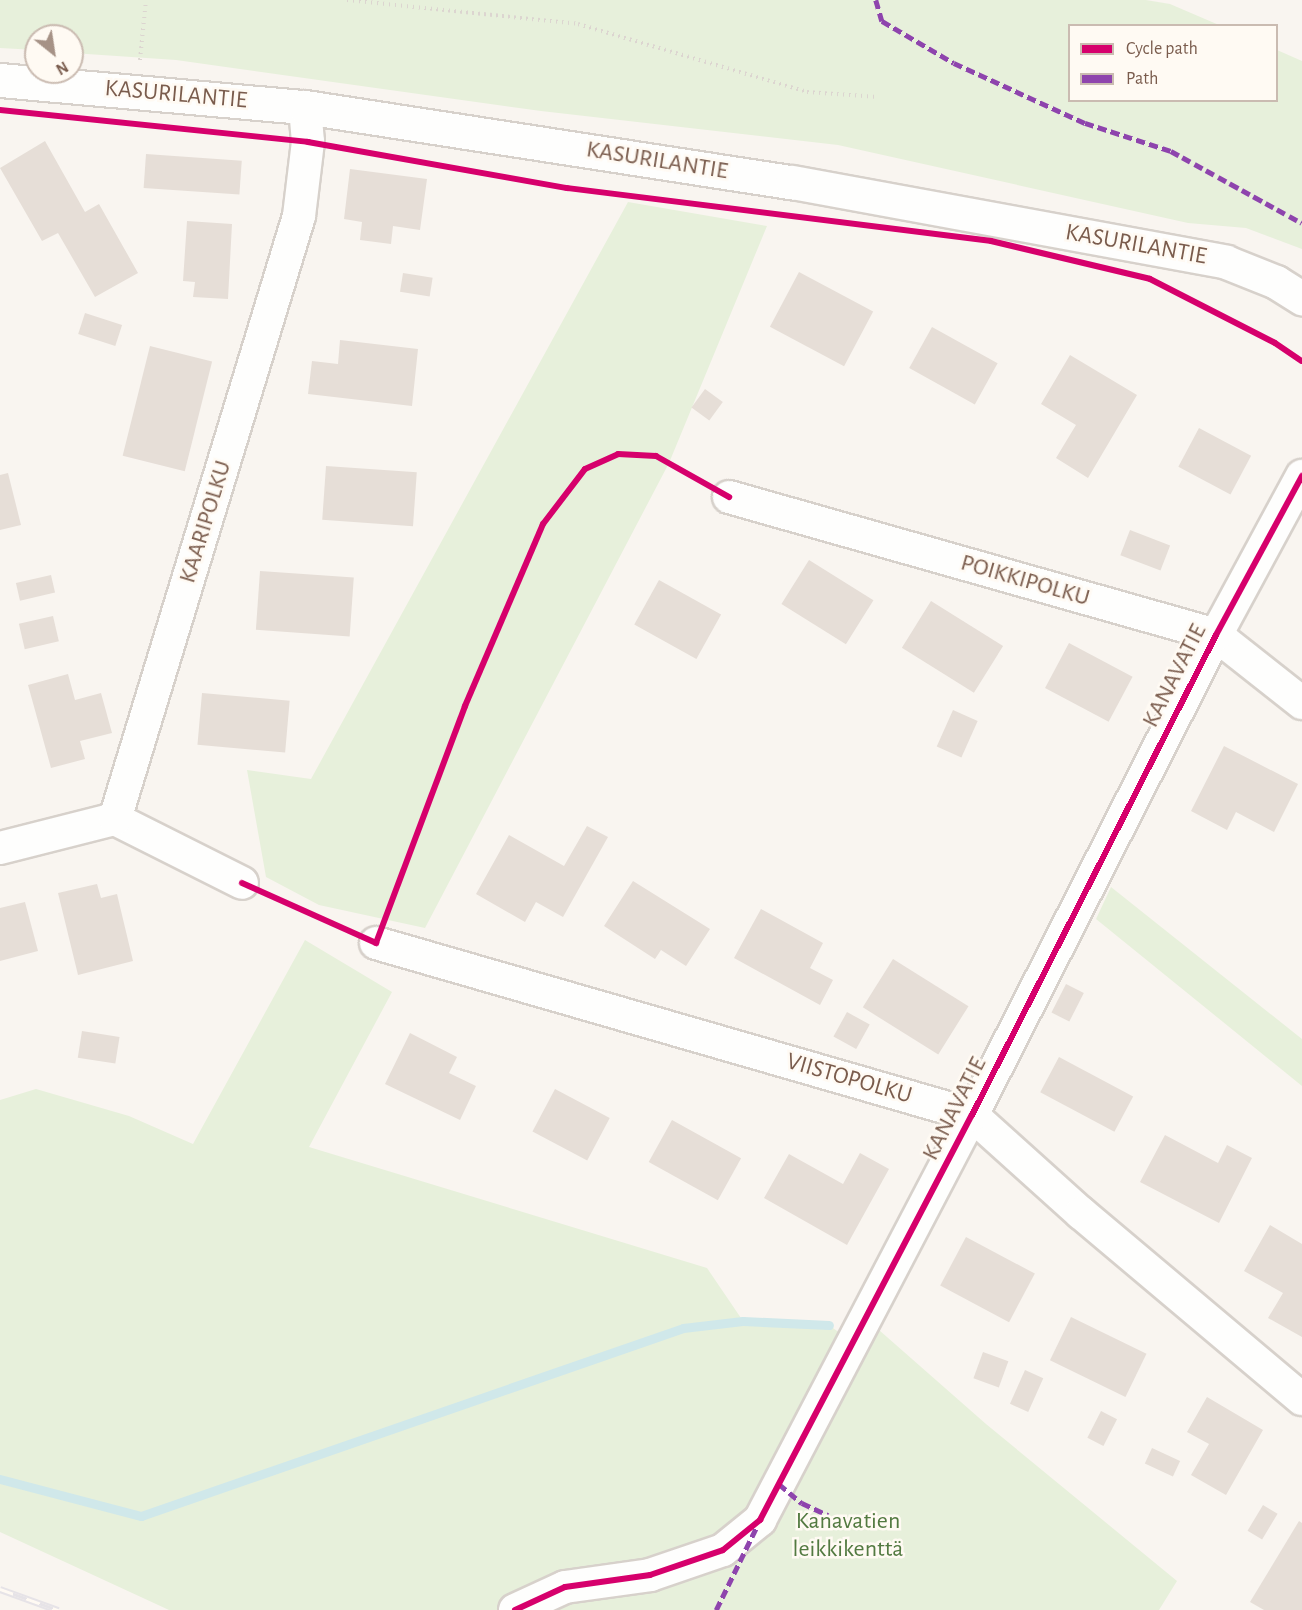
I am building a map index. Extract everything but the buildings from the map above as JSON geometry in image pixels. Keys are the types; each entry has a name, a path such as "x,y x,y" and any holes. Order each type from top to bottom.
{"street":[{"name":"KASURILANTIE","path":"0,80 137,90 305,107 792,182 1226,262 1276,282 1302,298"},
{"name":"KAARIPOLKU","path":"115,819 299,216 308,142 305,107"},
{"name":"KANAVATIE","path":"515,1610 565,1587 650,1575 723,1550 760,1520 972,1115 1216,635 1302,476"},
{"name":"POIKKIPOLKU","path":"729,496 1216,635 1302,703"},
{"path":"0,848 115,819 242,883"},
{"name":"VIISTOPOLKU","path":"376,943 972,1115 1082,1213 1302,1399"}],"path":[{"path":"137,90 146,0"},
{"path":"347,0 578,24 807,92 879,97"}],"green space":[{"path":"0,0 1146,0 1170,4 1217,24 1068,24 1068,102 1278,102 1278,50 1302,61 1302,249 1246,228 1188,223 838,145 541,111 176,60 84,54 84,24 24,24 24,49 0,48"},
{"path":"628,202 767,226 669,463 425,928 319,905 266,877 247,770 311,779"},
{"path":"1111,887 1302,1039 1302,1086 1096,919"},
{"name":"Kanavatien leikkikenttä","path":"305,940 392,992 309,1147 707,1268 743,1321 829,1325 853,1343 879,1330 986,1424 1177,1581 1159,1610 169,1610 0,1532 0,1100 36,1089 129,1116 193,1144"}],"waterway":[{"path":"0,1479 141,1516 683,1328 743,1321 829,1325"}],"railway":[{"path":"0,1589 58,1610"}],"marked path":[{"path":"876,0 882,21 954,63 1085,123 1171,151 1302,223"},
{"path":"779,1484 802,1503 828,1515"},
{"path":"716,1610 756,1528"}],"cycle path":[{"path":"0,110 308,142 567,188 991,241 1150,279 1275,343 1302,361"},
{"path":"242,883 376,943 465,706 543,524 585,469 618,454 656,456 729,497"},
{"path":"515,1610 565,1587 650,1575 723,1550 760,1520 972,1115 1216,635 1302,476"}]}
